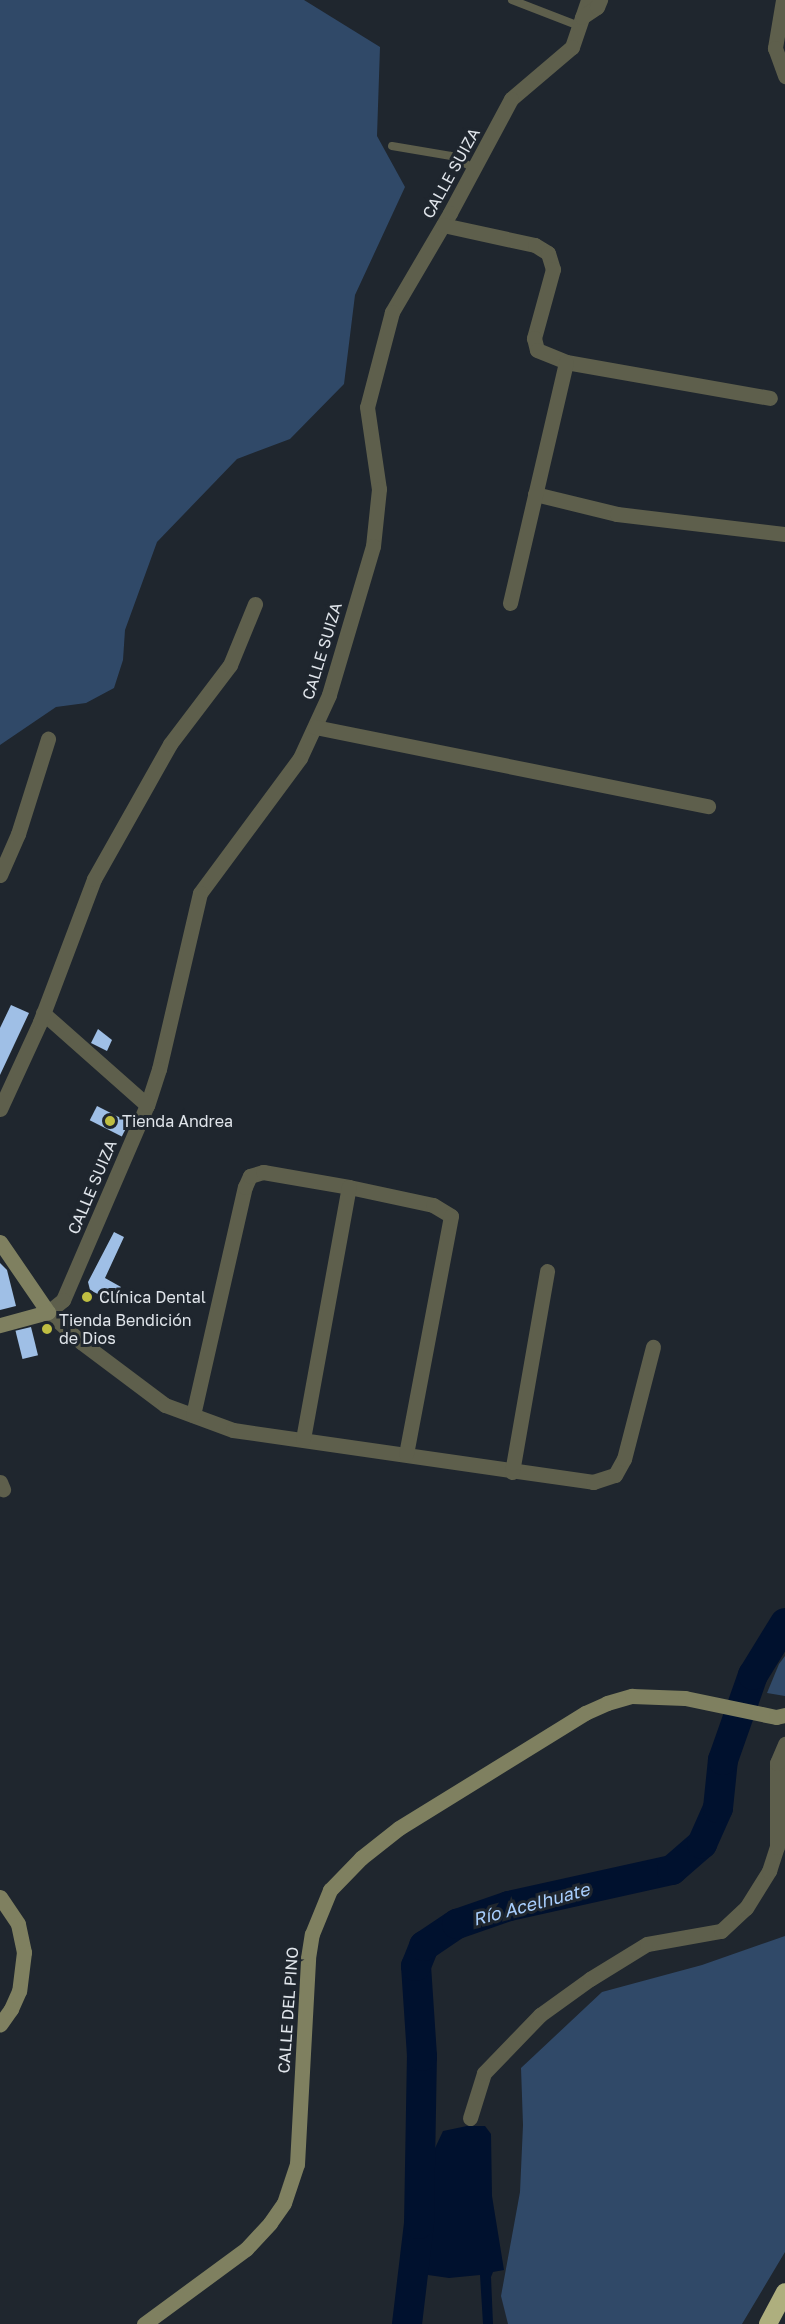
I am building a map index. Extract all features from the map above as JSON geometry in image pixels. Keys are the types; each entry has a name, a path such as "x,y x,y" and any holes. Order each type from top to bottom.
{"highway":[{"path":"768,2324 785,2292"}],"main road":[{"path":"0,1242 48,1312 0,1325"},
{"name":"CALLE DEL PINO","path":"144,2324 246,2249 270,2223 292,2183 297,2164 308,1958 312,1934 330,1890 361,1857 399,1828 585,1713 607,1703 632,1696 684,1698 780,1716"},
{"path":"0,1897 18,1924 24,1952 19,1991 0,2025"}],"street":[{"name":"CALLE SUIZA","path":"48,1312 63,1300 147,1105 159,1069 200,893 300,758 329,695 373,546 379,489 367,407 392,312 443,225 511,99 572,47 588,0"},
{"path":"581,21 597,7 600,0"},
{"path":"783,0 775,48 785,76"},
{"path":"443,225 535,245 548,253 553,269 534,338 537,350 566,362 770,398"},
{"path":"510,603 566,362"},
{"path":"535,494 617,514 785,534"},
{"path":"0,1109 44,1013 94,879 171,744 230,665 255,604"},
{"path":"315,727 708,806"},
{"path":"0,875 18,834 48,739"},
{"path":"44,1013 147,1105"},
{"path":"193,1415 245,1187 250,1176 263,1172 349,1187 433,1205 451,1216 406,1454"},
{"path":"303,1439 349,1187"},
{"path":"512,1472 547,1270"},
{"path":"48,1312 81,1342 165,1405 233,1430 593,1482 615,1475 624,1459 653,1347"},
{"path":"470,2118 484,2073 540,2015 590,1979 646,1944 721,1931 746,1908 769,1871 777,1846 777,1763 785,1744"}],"lane":[{"path":"512,0 581,21"},
{"path":"392,146 451,156 474,168"}],"shaded area":[{"path":"0,0 304,0 380,47 377,136 405,187 355,295 344,384 290,439 237,459 157,542 125,630 123,660 114,688 86,703 56,707 0,745"},
{"path":"785,1656 785,1696 767,1693 779,1664"},
{"path":"785,1936 785,2252 742,2324 508,2324 501,2296 520,2192 523,2125 521,2068 602,1992 702,1965"},
{"path":"467,2126 485,2126 491,2134 492,2196 504,2270 493,2272 491,2277 493,2324 483,2324 480,2275 449,2278 421,2274 427,2247 425,2184 429,2161 443,2131"}],"building":[{"path":"11,1005 29,1013 0,1075 0,1028"},
{"path":"98,1029 112,1040 107,1051 91,1043"},
{"name":"Tienda Andrea","path":"97,1106 129,1122 122,1137 90,1120"},
{"path":"114,1232 124,1237 105,1278 121,1287 113,1302 90,1290 88,1282"},
{"path":"0,1263 7,1270 16,1306 0,1310"},
{"path":"31,1327 38,1355 22,1359 15,1331"}],"waterway":[{"name":"Río Acelhuate","path":"407,2324 419,2224 422,2056 416,1966 424,1946 457,1924 509,1906 672,1870 702,1844 718,1808 723,1760 753,1675 785,1623"}],"place":[{"name":"Tienda Andrea","path":"110,1121"},
{"name":"Clínica Dental","path":"87,1297"},
{"name":"Tienda Bendición de Dios","path":"47,1329"}]}
